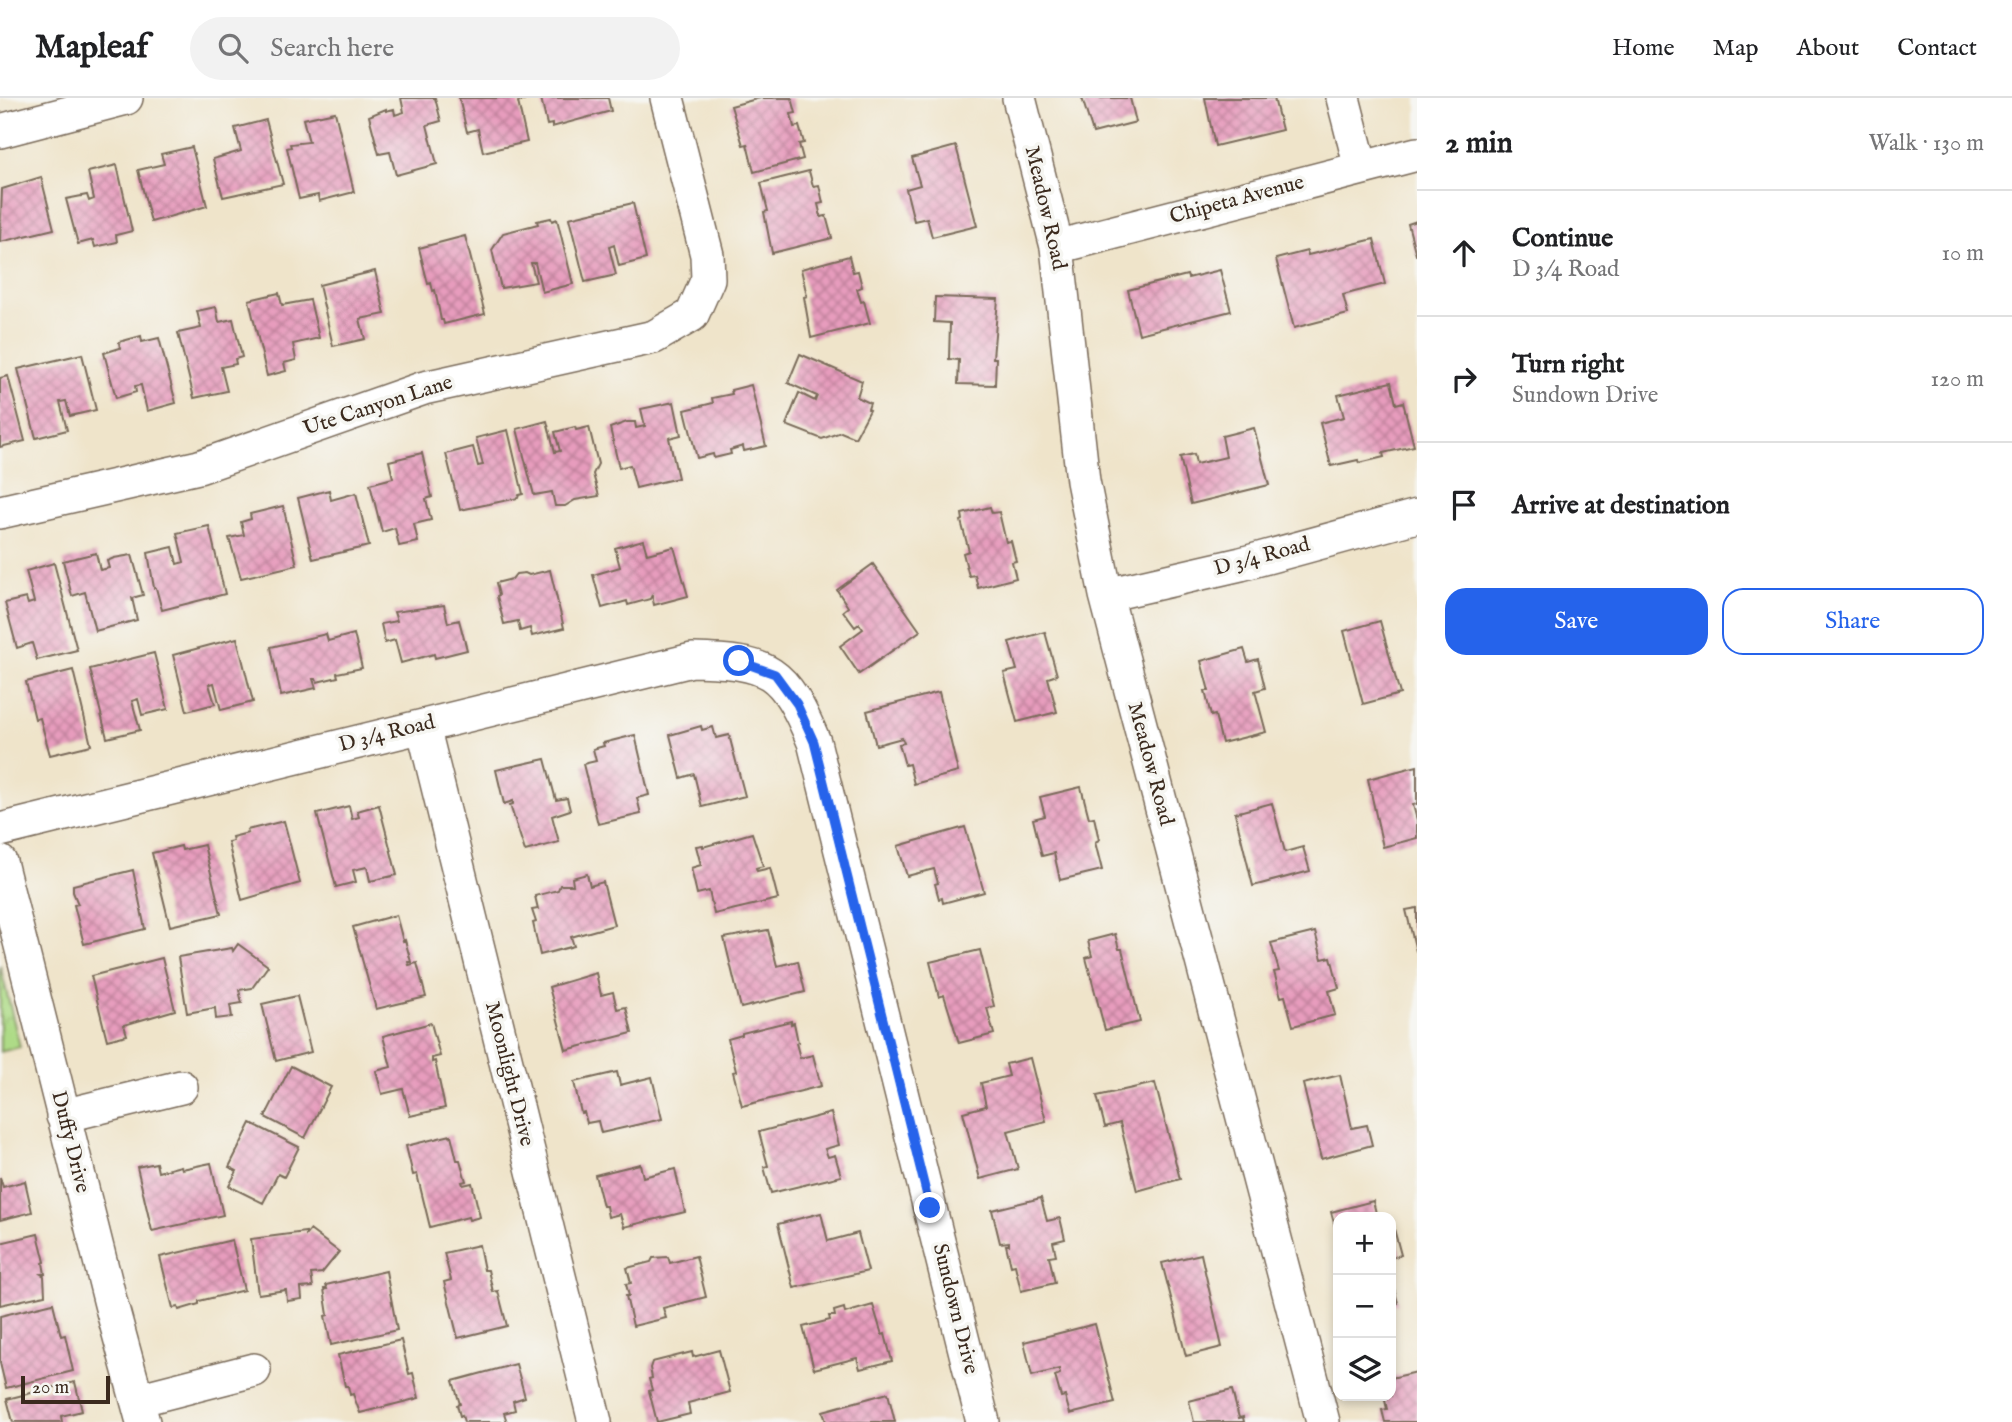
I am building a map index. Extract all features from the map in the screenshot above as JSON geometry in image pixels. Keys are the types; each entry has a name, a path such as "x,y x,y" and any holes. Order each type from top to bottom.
{"street":[{"path":"0,131 126,98"},
{"name":"Ute Canyon Lane","path":"0,512 199,467 424,388 654,337 692,315 708,279 707,255 667,98"},
{"name":"Meadow Road","path":"1019,98 1057,247 1083,481 1106,595 1323,1422"},
{"path":"1343,98 1361,168"},
{"name":"Chipeta Avenue","path":"1057,247 1417,154"},
{"name":"D 3/4 Road","path":"1106,595 1241,564 1417,516"},
{"name":"D 3/4 Road","path":"0,830 692,660 739,661 775,674"},
{"name":"Sundown Drive","path":"775,674 797,704 814,742 983,1422"},
{"name":"Moonlight Drive","path":"423,726 595,1422"},
{"name":"Duffy Drive","path":"0,862 140,1411"},
{"path":"63,1116 181,1087"},
{"path":"140,1411 254,1370"}],"green space":[{"path":"0,965 20,1047 0,1052"}],"building":[{"path":"401,98 435,98 441,121 427,125 437,164 396,175 390,152 379,154 369,116 386,109 394,109 395,115 404,112"},
{"path":"459,98 532,98 518,102 527,142 483,152 478,129 467,132"},
{"path":"541,98 608,98 611,111 552,127 552,124 547,125"},
{"path":"760,98 792,98 796,113 791,114 794,127 799,126 804,143 799,144 803,159 754,172 747,144 743,145 731,106"},
{"path":"1082,98 1130,98 1136,122 1093,133"},
{"path":"1205,98 1274,98 1282,130 1215,146"},
{"path":"335,112 354,192 319,201 318,195 299,199 287,148 291,147 290,144 309,142 303,119"},
{"path":"266,120 283,184 223,197 213,159 241,151 235,128"},
{"path":"956,146 977,226 932,237 927,218 914,221 906,189 920,185 912,158"},
{"path":"192,147 207,206 151,222 138,170 164,164 161,154"},
{"path":"117,165 132,231 116,235 117,242 95,247 93,240 78,244 66,199 87,195 89,201 94,199 88,172"},
{"path":"809,171 813,186 819,185 823,203 818,204 821,217 826,216 832,238 772,253 764,212 768,211 761,183"},
{"path":"41,177 54,229 0,242 2,189"},
{"path":"633,203 646,259 619,266 614,245 609,247 616,275 585,282 569,218"},
{"path":"551,218 552,221 557,219 573,284 542,292 535,263 531,263 536,282 501,288 492,250 503,233"},
{"path":"1417,221 1417,255 1416,255 1408,224"},
{"path":"465,236 485,314 444,324 435,290 433,291 431,283 428,284 419,248"},
{"path":"1374,239 1385,284 1343,295 1348,314 1294,328 1276,259 1307,251 1308,255"},
{"path":"849,256 853,272 858,271 862,287 857,289 861,302 864,301 870,323 811,338 801,269"},
{"path":"1220,270 1231,311 1139,334 1128,290 1187,275 1188,278"},
{"path":"375,271 385,314 360,319 365,339 333,346 319,285"},
{"path":"279,293 282,305 310,300 319,338 293,344 296,360 284,363 286,371 267,376 249,300"},
{"path":"935,297 998,299 993,358 996,358 995,385 958,384 959,360 949,359 950,323 934,322"},
{"path":"216,307 219,322 233,319 242,357 235,359 236,364 221,367 227,391 194,398 178,333 201,328 197,311"},
{"path":"141,336 142,342 159,338 176,403 147,411 141,385 135,386 136,392 116,398 104,353 120,348 119,342"},
{"path":"82,354 96,410 70,416 66,401 60,402 67,430 36,438 18,369"},
{"path":"800,354 862,381 857,397 870,403 870,410 855,438 841,432 822,439 786,425 799,393 815,401 817,396 788,383"},
{"path":"8,376 25,441 0,447 0,378"},
{"path":"1391,382 1396,404 1403,402 1414,446 1383,453 1384,457 1331,466 1320,423 1344,417 1338,395"},
{"path":"751,385 766,446 744,451 743,446 730,450 731,454 714,458 713,454 697,458 685,410 713,403 712,398 732,394 731,390"},
{"path":"674,402 681,435 669,438 678,478 636,488 630,465 619,468 610,428 627,422 635,422 636,428 645,426 641,409"},
{"path":"547,421 555,452 560,451 555,432 589,427 598,464 593,474 599,496 575,500 565,506 555,506 552,492 534,495 517,429"},
{"path":"1254,428 1269,485 1191,504 1180,457 1194,454 1196,464 1226,457 1222,436"},
{"path":"508,430 523,494 518,498 460,510 446,454 473,447 478,466 483,465 476,438"},
{"path":"422,453 432,497 426,499 431,520 414,524 418,542 399,546 395,528 382,532 370,484 393,478 389,461"},
{"path":"329,490 331,500 356,493 369,546 313,559 298,498"},
{"path":"283,506 297,565 241,578 229,538 244,535 241,522 251,519 250,514"},
{"path":"990,507 992,513 999,512 1006,542 1011,541 1016,561 1012,562 1016,578 978,588 975,575 969,576 963,553 969,551 961,521 962,514"},
{"path":"209,526 225,594 162,610 154,588 148,553 173,547 177,564 184,562 177,533"},
{"path":"643,540 647,554 674,547 688,596 654,605 652,595 650,599 628,605 627,601 602,608 593,575 620,567 615,548"},
{"path":"96,553 100,570 109,568 107,561 132,555 143,595 132,598 137,620 95,631 85,592 72,596 63,561"},
{"path":"54,563 77,650 37,660 32,643 17,648 5,603 26,598 28,604 34,602 26,571"},
{"path":"873,564 920,631 859,674 840,646 863,629 859,624 855,627 843,611 848,607 837,590"},
{"path":"550,570 564,628 532,636 530,628 520,631 518,621 504,624 496,583 512,579 516,574 529,575"},
{"path":"444,605 448,623 459,620 467,650 435,658 434,654 401,663 395,640 385,643 381,624 397,621 394,612"},
{"path":"1380,621 1400,694 1363,704 1344,631"},
{"path":"1045,632 1057,675 1048,678 1057,712 1017,722 1004,673 1017,670 1009,642"},
{"path":"326,634 328,641 354,634 362,668 337,673 338,677 317,682 313,679 316,688 281,696 271,647"},
{"path":"237,638 253,702 221,710 214,683 209,684 215,704 187,711 173,655"},
{"path":"1244,649 1248,662 1258,659 1265,688 1255,691 1266,732 1222,743 1215,715 1211,716 1205,691 1209,691 1201,661"},
{"path":"154,653 168,709 142,715 138,699 132,701 140,730 107,738 90,669"},
{"path":"73,670 91,745 50,755 40,718 35,719 26,682"},
{"path":"939,692 958,772 914,784 909,764 905,765 899,744 904,743 902,738 876,745 867,711"},
{"path":"701,726 702,730 713,727 716,738 729,735 745,796 702,807 694,774 681,778 670,735"},
{"path":"635,735 649,795 637,798 641,814 598,824 583,764 596,761 593,749 604,746 603,743"},
{"path":"545,759 556,800 567,798 570,810 552,816 559,842 525,851 510,805 513,801 504,804 496,770"},
{"path":"1417,766 1417,804 1413,805 1417,820 1417,838 1383,847 1368,779"},
{"path":"1081,787 1089,818 1094,817 1099,840 1095,842 1102,870 1060,880 1054,853 1042,856 1033,819 1045,816 1040,797"},
{"path":"1272,803 1285,852 1303,847 1310,871 1253,886 1235,813"},
{"path":"379,805 397,875 370,881 367,867 353,870 356,882 336,887 317,814 349,806 352,819 359,817 357,811"},
{"path":"284,821 300,883 242,900 228,842 233,841 232,837 248,833 247,830"},
{"path":"965,827 984,892 943,903 942,898 939,899 935,884 938,883 934,869 907,876 898,846"},
{"path":"752,833 763,866 756,868 757,871 770,868 778,899 714,914 709,891 697,894 691,868 701,865 696,846 703,847"},
{"path":"204,845 221,914 170,926 152,853 181,846 182,850"},
{"path":"133,870 145,929 84,944 74,905 78,904 73,885"},
{"path":"587,874 590,886 603,882 614,925 571,937 574,946 540,955 533,923 536,922 532,910 538,909 535,896 558,890 560,885 573,885 572,878"},
{"path":"1417,908 1417,951 1416,951 1406,910"},
{"path":"396,915 411,962 408,962 409,965 417,963 426,997 376,1009 353,927"},
{"path":"768,930 777,966 798,961 805,992 741,1008 724,938"},
{"path":"1315,932 1322,959 1331,957 1339,988 1329,991 1335,1015 1293,1026 1285,996 1281,997 1274,972 1279,971 1271,943"},
{"path":"1115,934 1119,949 1122,949 1140,1022 1105,1030 1086,958 1092,956 1088,941"},
{"path":"238,944 268,966 252,988 239,990 242,1003 230,1005 232,1017 216,1019 215,1008 187,1013 178,957 232,948 233,951"},
{"path":"980,950 994,1006 987,1008 994,1034 959,1043 944,995 939,997 930,962"},
{"path":"162,958 175,1010 124,1025 127,1035 107,1040 91,976"},
{"path":"596,973 601,995 613,992 617,1009 626,1007 632,1033 566,1050 549,987"},
{"path":"297,996 311,1052 276,1061 262,1004"},
{"path":"791,1021 791,1024 794,1023 800,1058 813,1055 821,1086 742,1106 728,1039"},
{"path":"431,1023 440,1056 432,1058 432,1062 435,1061 445,1108 410,1116 403,1089 382,1094 376,1071 391,1067 383,1036"},
{"path":"1030,1058 1046,1121 1008,1131 1018,1169 980,1179 963,1112 986,1106 981,1083 1009,1076 1006,1064"},
{"path":"291,1066 331,1087 305,1138 265,1117"},
{"path":"617,1072 620,1085 652,1077 662,1119 601,1133 598,1121 587,1123 584,1112 581,1113 574,1082"},
{"path":"1340,1075 1352,1128 1367,1125 1372,1145 1321,1159 1303,1084"},
{"path":"1155,1083 1180,1179 1137,1191 1120,1123 1105,1127 1097,1096"},
{"path":"831,1113 839,1145 825,1149 828,1157 835,1155 841,1176 771,1193 764,1167 768,1166 759,1132"},
{"path":"251,1123 299,1147 284,1177 278,1174 263,1203 229,1186 237,1171 229,1167"},
{"path":"451,1135 466,1181 462,1182 463,1185 472,1183 480,1217 469,1220 468,1217 430,1227 417,1174 413,1175 406,1146"},
{"path":"156,1163 158,1172 211,1163 223,1215 152,1231 137,1167"},
{"path":"640,1164 643,1177 675,1169 685,1212 624,1227 620,1214 608,1217 595,1175"},
{"path":"0,1177 3,1187 25,1181 32,1212 0,1220"},
{"path":"1041,1198 1047,1221 1060,1218 1065,1239 1053,1242 1056,1255 1049,1256 1055,1283 1021,1291 1015,1265 1011,1266 1006,1245 1009,1245 1009,1242 1000,1243 992,1210"},
{"path":"1373,1201 1376,1212 1333,1212 1333,1219 1331,1212"},
{"path":"821,1213 828,1241 858,1233 868,1271 794,1288 778,1224"},
{"path":"310,1230 339,1252 322,1273 311,1274 313,1287 301,1288 302,1299 287,1301 286,1290 258,1294 251,1239 306,1232 306,1235"},
{"path":"38,1234 45,1262 45,1274 41,1274 44,1276 45,1295 0,1305 0,1243"},
{"path":"1396,1236 1401,1255 1396,1256"},
{"path":"232,1240 244,1290 199,1301 199,1304 179,1310 178,1307 173,1308 160,1257"},
{"path":"479,1245 484,1270 488,1270 493,1292 498,1291 507,1326 458,1338 444,1282 451,1280 444,1253"},
{"path":"1201,1254 1222,1347 1186,1356 1162,1263"},
{"path":"696,1256 706,1297 663,1308 666,1318 633,1326 626,1296 629,1296 626,1284 631,1283 627,1268 651,1262 653,1258 668,1257 670,1263"},
{"path":"386,1271 397,1330 331,1345 325,1316 328,1315 324,1289 327,1289 326,1285"},
{"path":"53,1303 61,1336 65,1335 73,1371 6,1388 0,1363 0,1316"},
{"path":"873,1305 892,1361 860,1369 857,1358 814,1369 803,1327 830,1320 829,1316 835,1316 834,1311 844,1308 845,1313"},
{"path":"1095,1324 1115,1403 1070,1414 1065,1396 1061,1397 1055,1376 1060,1374 1059,1369 1032,1376 1024,1342"},
{"path":"401,1340 409,1374 413,1373 419,1398 360,1413 353,1394 350,1395 348,1386 345,1386 338,1355"},
{"path":"719,1350 730,1392 688,1403 690,1414 657,1422 649,1391 652,1390 649,1379 652,1378 652,1362 692,1352 693,1357"},
{"path":"516,1364 525,1397 513,1401 515,1410 504,1413 507,1422 464,1422 457,1405 460,1404 453,1381"},
{"path":"1417,1372 1417,1422 1385,1422 1382,1410 1387,1409 1385,1401 1396,1401 1396,1377"},
{"path":"75,1382 82,1411 61,1416 62,1422 13,1422 7,1399"},
{"path":"1232,1390 1239,1418 1243,1417 1244,1422 1194,1422 1189,1401"},
{"path":"888,1393 895,1422 826,1422 823,1411"}],"route":[{"path":"739,661 775,674 797,704 814,742 930,1208"}]}
